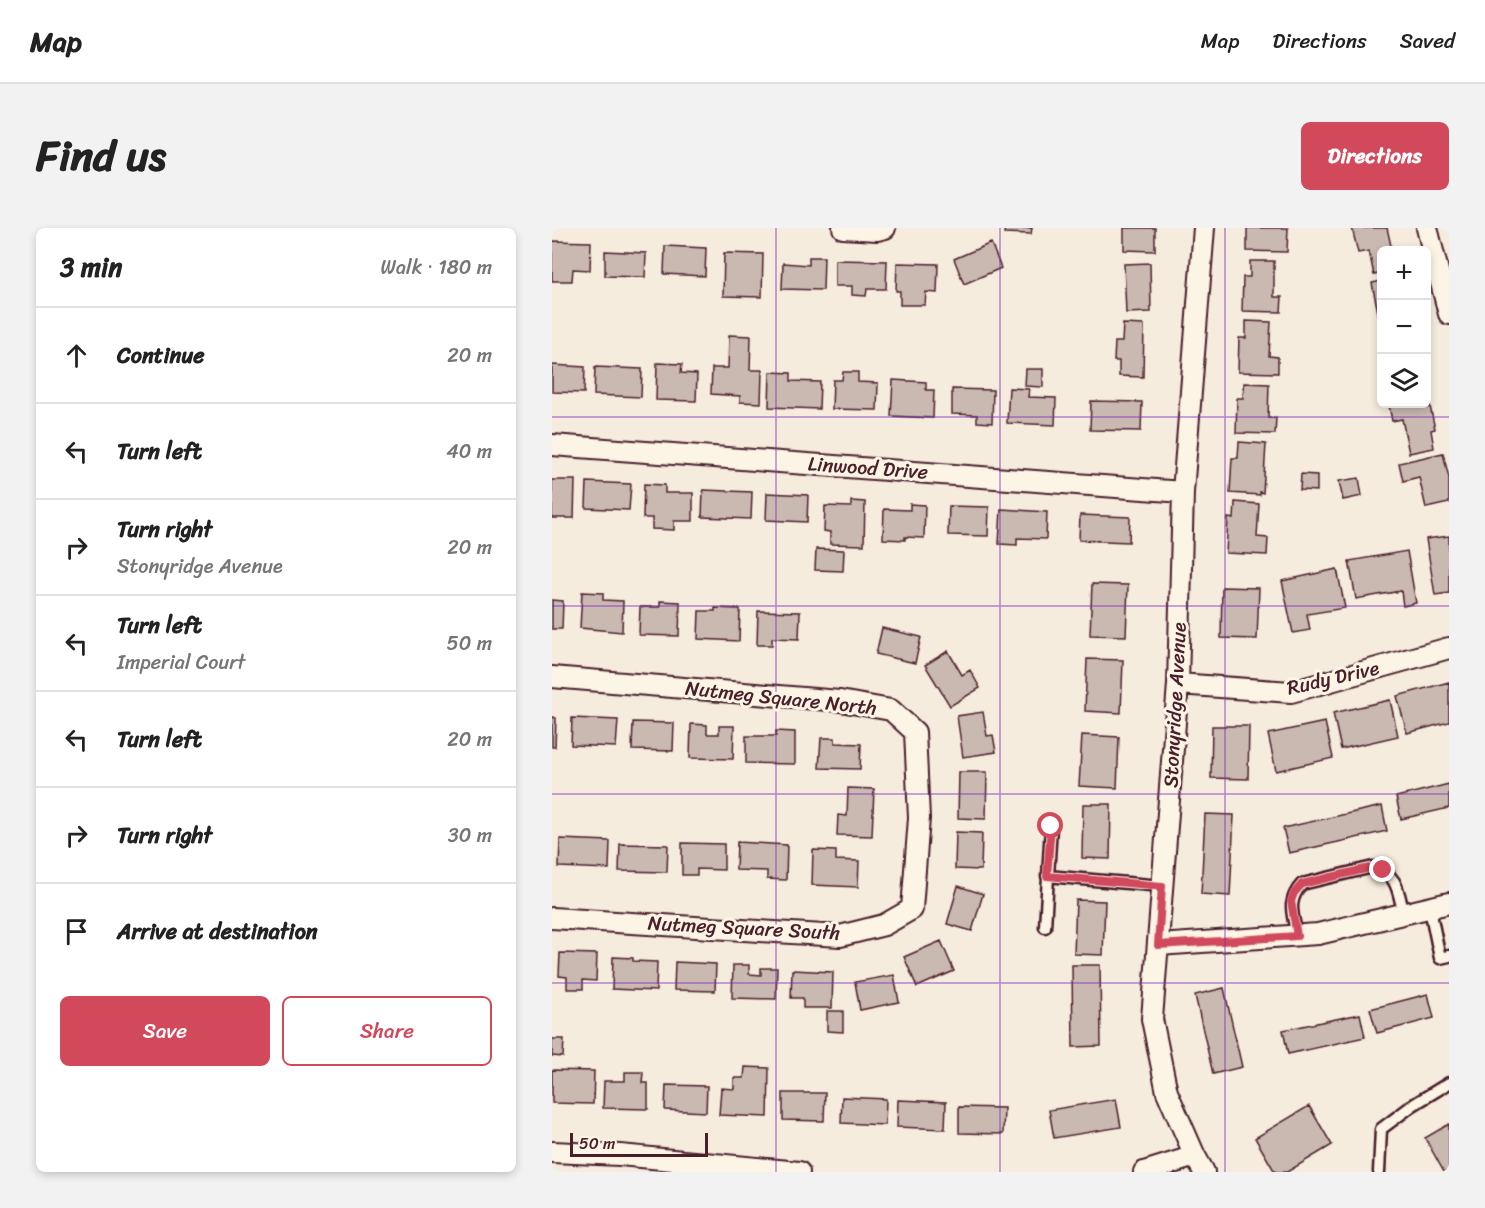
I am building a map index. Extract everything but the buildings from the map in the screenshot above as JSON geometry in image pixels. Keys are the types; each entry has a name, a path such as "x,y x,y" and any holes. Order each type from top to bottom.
{"street":[{"path":"843,228 877,230 885,228"},
{"name":"Stonyridge Avenue","path":"1199,1164 1167,1092 1152,1019 1178,684 1184,492 1204,228"},
{"path":"1428,228 1449,314"},
{"name":"Linwood Drive","path":"552,445 1184,492"},
{"name":"Rudy Drive","path":"1178,684 1291,692 1449,648"},
{"name":"Nutmeg Square North","path":"552,677 840,701 891,710 915,732 919,818"},
{"name":"Nutmeg Square South","path":"552,918 840,936 884,925 912,909 919,818"},
{"path":"1158,945 1318,934 1440,906"},
{"path":"552,1152 619,1163 799,1172"},
{"path":"1144,1172 1199,1164"}],"lane":[{"path":"1045,927 1051,826"},
{"path":"1297,936 1291,901 1294,893 1302,884 1374,867 1391,876 1397,886 1404,915"},
{"path":"1047,876 1162,886"},
{"path":"1440,906 1440,958 1449,956"},
{"path":"1379,1172 1381,1129 1413,1105 1449,1083"}],"route":[{"path":"1051,826 1047,876 1162,886 1158,945 1297,936 1291,901 1294,893 1302,884 1374,867 1383,870"}]}
